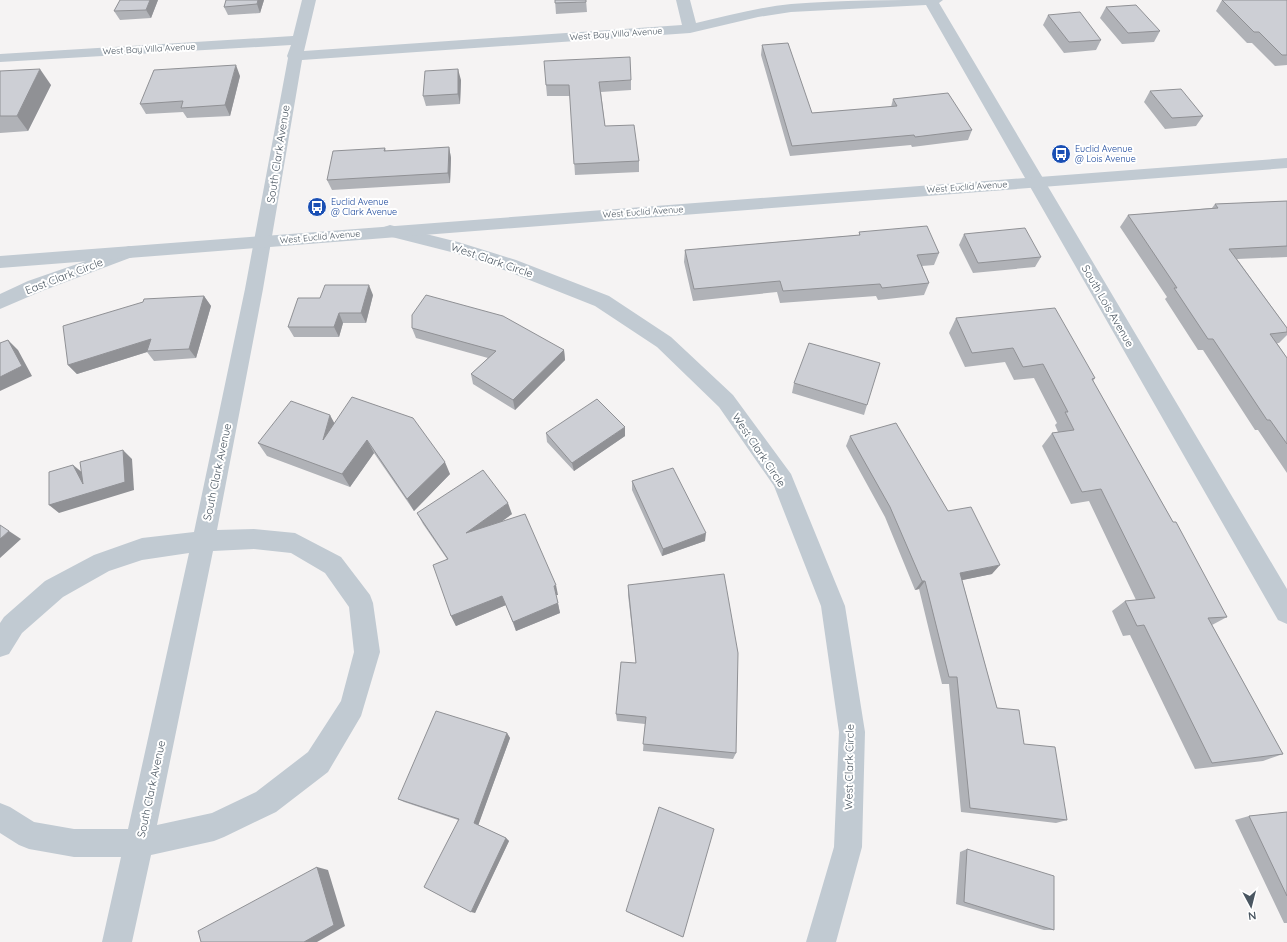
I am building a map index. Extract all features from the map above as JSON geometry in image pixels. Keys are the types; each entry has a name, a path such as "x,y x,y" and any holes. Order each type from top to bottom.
{"street":[{"name":"South Clark Avenue","path":"117,942 264,242 296,48 308,0"},
{"path":"683,0 690,29"},
{"name":"South Lois Avenue","path":"930,0 1287,612"},
{"name":"West Bay Villa Avenue","path":"0,58 296,48 690,29 758,13 791,8 936,0"},
{"name":"West Euclid Avenue","path":"0,262 1287,163"},
{"name":"West Clark Circle","path":"390,231 458,248 510,265 602,301 664,342 726,401 783,481 832,606 852,732 848,847 820,942"},
{"name":"East Clark Circle","path":"0,302 36,286 129,252"},
{"path":"0,646 13,625 54,588 102,563 142,549 202,541 254,539 295,543 333,566 361,603 367,652 352,707 318,762 266,802 214,827 139,843 74,843 29,835 0,817"}],"building":[{"path":"120,0 150,0 146,10 114,11"},
{"path":"226,0 258,0 257,4 224,7"},
{"path":"555,0 586,0 586,2 555,3"},
{"path":"1222,0 1287,0 1287,55 1282,55 1259,32 1254,32"},
{"path":"1136,5 1160,31 1128,33 1106,7"},
{"path":"1080,12 1101,40 1069,42 1048,15"},
{"path":"788,43 812,113 897,106 893,99 948,93 972,130 915,137 914,135 792,146 762,45"},
{"path":"630,57 631,80 599,82 605,126 634,125 639,161 574,164 569,85 546,85 544,61"},
{"path":"236,65 225,105 181,108 183,101 140,104 154,70"},
{"path":"40,69 17,116 0,116 0,71"},
{"path":"458,69 458,94 423,96 425,71"},
{"path":"1181,89 1203,116 1172,118 1150,91"},
{"path":"449,147 448,173 327,180 333,151 385,148 384,151"},
{"path":"1287,201 1287,246 1229,249 1287,328 1287,332 1270,334 1287,358 1287,444 1270,420 1267,420 1213,339 1208,339 1174,288 1177,288 1128,215 1218,208 1215,204"},
{"path":"927,226 939,253 917,255 929,283 882,288 880,284 783,291 780,281 694,289 685,250 860,235 859,232"},
{"path":"1025,228 1041,257 978,263 964,234"},
{"path":"325,285 369,285 361,313 339,313 334,327 288,327 298,298 320,298"},
{"path":"426,295 503,316 564,350 513,400 471,374 496,351 412,328 412,315"},
{"path":"204,296 189,349 147,351 151,339 68,365 63,326 143,302 144,299"},
{"path":"1055,308 1095,378 1092,379 1173,522 1176,522 1227,617 1208,618 1283,754 1212,763 1144,625 1137,626 1125,601 1155,598 1101,489 1082,492 1052,433 1074,430 1065,412 1068,412 1043,364 1023,367 1013,348 972,353 956,318"},
{"path":"8,340 22,366 0,377 0,343"},
{"path":"809,343 880,363 867,405 794,383"},
{"path":"352,397 413,418 445,462 407,499 367,440 342,474 258,443 291,401 330,415 323,440"},
{"path":"597,399 625,427 572,463 546,433"},
{"path":"896,423 948,511 971,507 1000,565 960,573 997,708 1019,710 1024,744 1055,747 1067,820 970,808 957,677 949,677 925,581 922,581 890,507 850,436"},
{"path":"123,450 125,482 49,505 49,472 73,465 83,484 80,462"},
{"path":"673,468 706,533 663,549 632,481"},
{"path":"483,470 508,503 466,533 525,514 556,585 554,586 558,603 513,622 502,596 451,616 433,565 448,559 417,513"},
{"path":"0,525 9,531 0,539"},
{"path":"724,574 738,653 736,753 643,744 646,717 616,714 621,662 636,663 628,585"},
{"path":"436,711 507,733 474,823 506,838 471,912 424,887 459,819 398,799"},
{"path":"659,807 714,829 683,937 626,911"},
{"path":"1287,812 1287,896 1249,816"},
{"path":"967,849 1054,876 1054,930 964,902"},
{"path":"317,867 334,925 304,942 201,942 198,931"}],"place":[{"name":"Euclid Avenue @ Lois Avenue","path":"1061,154"},
{"name":"Euclid Avenue @ Clark Avenue","path":"317,207"}]}
